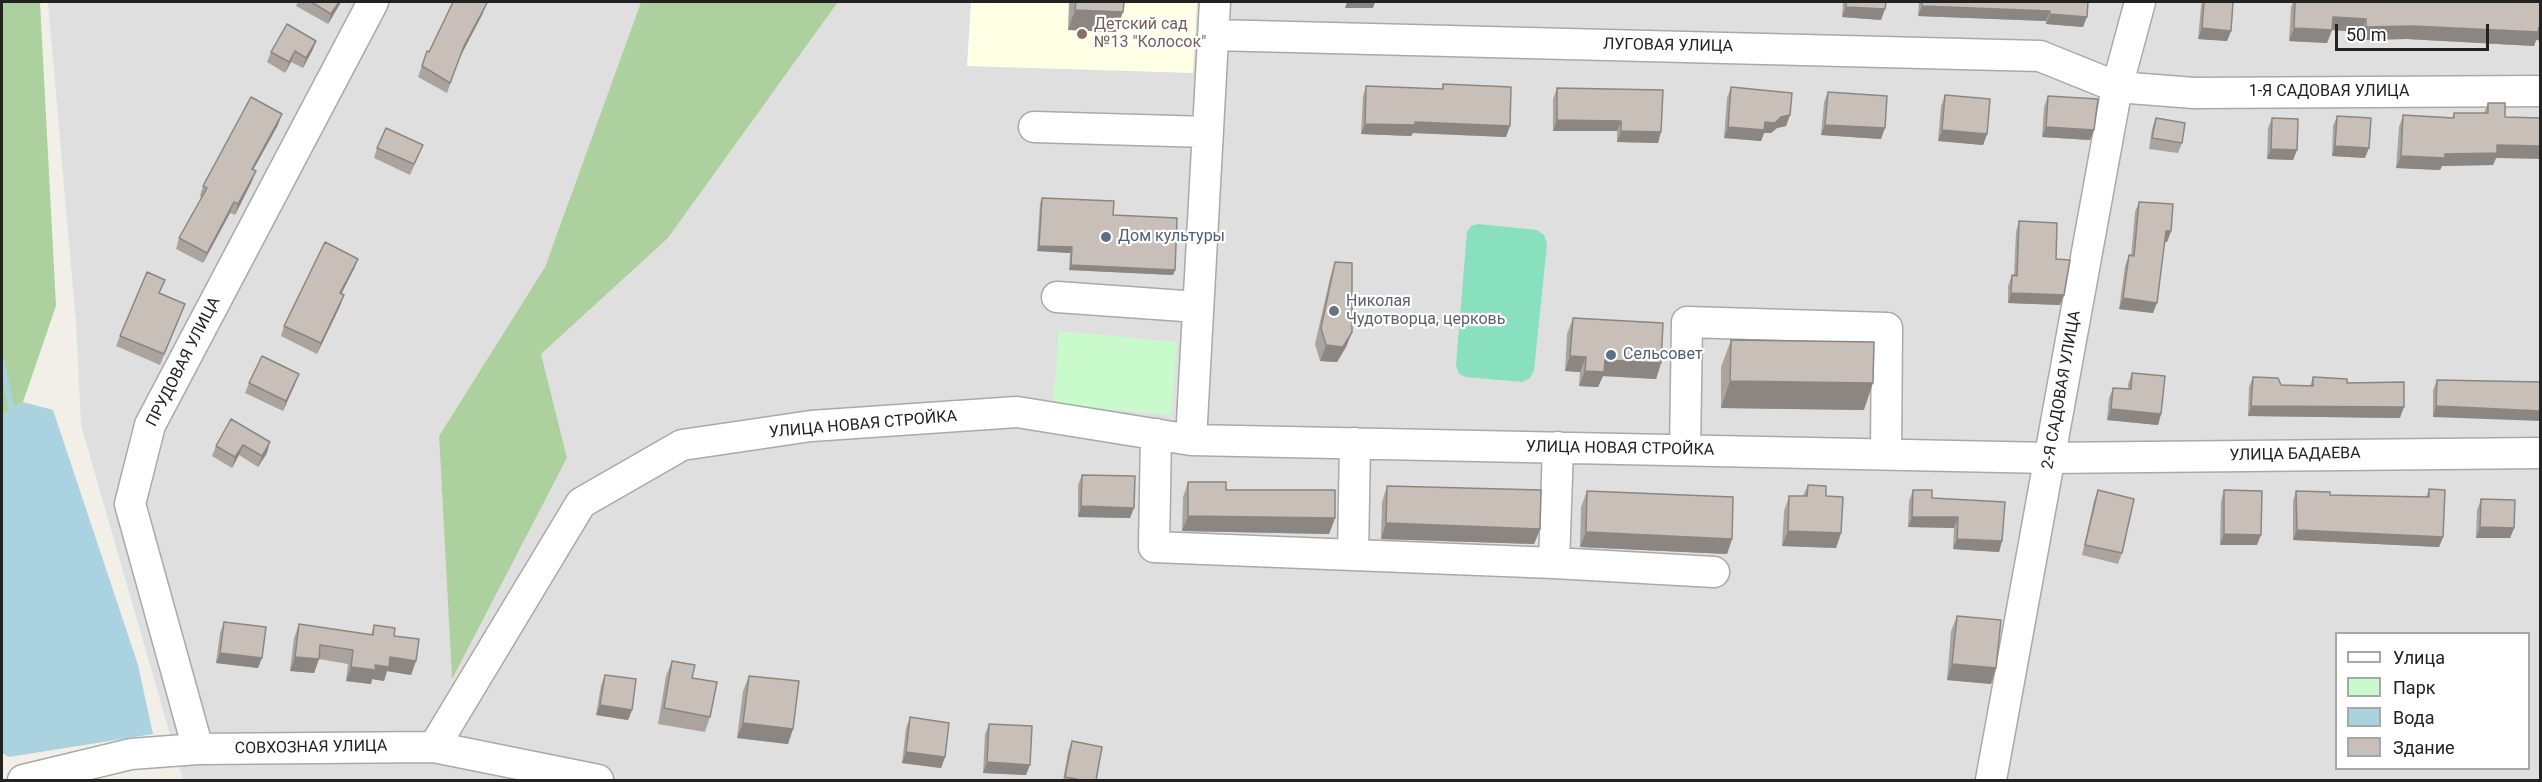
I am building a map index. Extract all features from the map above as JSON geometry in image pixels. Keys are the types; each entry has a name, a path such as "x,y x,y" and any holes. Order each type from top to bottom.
{"street":[{"name":"ПРУДОВАЯ УЛИЦА","path":"198,749 130,504 150,425 373,2"},
{"path":"1191,440 1215,2"},
{"name":"2-Я САДОВАЯ УЛИЦА","path":"1991,780 2118,87 2140,2"},
{"name":"ЛУГОВАЯ УЛИЦА","path":"1213,35 2040,56 2118,87"},
{"name":"1-Я САДОВАЯ УЛИЦА","path":"2118,87 2194,93 2541,91"},
{"path":"1034,127 1208,132"},
{"path":"1057,297 1198,307"},
{"path":"1685,450 1687,322 1887,328 1886,454"},
{"name":"УЛИЦА НОВАЯ СТРОЙКА","path":"434,747 581,503 682,446 811,426 1017,412 1191,440 2049,458"},
{"path":"1156,434 1154,547 1554,562 1714,572"},
{"path":"1353,555 1355,443"},
{"path":"1554,562 1558,447"},
{"name":"УЛИЦА БАДАЕВА","path":"2049,458 2541,453"},
{"name":"СОВХОЗНАЯ УЛИЦА","path":"23,780 131,754 198,749 434,747 598,780"}],"shaded area":[{"path":"48,2 641,2 545,267 439,436 452,677 567,458 540,354 668,238 838,2 2540,2 2540,780 183,780 81,425 76,323"},
{"name":"Детский сад №13 \"Колосок\"","path":"971,2 1197,2 1193,73 967,66"}],"green space":[{"path":"2,2 40,2 56,306 23,402 2,415"},
{"path":"641,2 838,2 668,238 541,354 567,458 452,679 439,436 545,267"},
{"path":"1478,224 1537,230 1544,235 1547,244 1534,370 1530,378 1522,382 1466,377 1459,374 1456,365 1467,232 1471,226"},
{"path":"1059,331 1177,342 1171,415 1053,404"}],"water":[{"path":"23,402 53,410 138,665 153,734 9,757 2,753 2,415"}],"building":[{"path":"311,2 339,2 331,14"},
{"path":"453,2 487,3 464,46 450,83 422,66 427,51 429,52"},
{"path":"1076,2 1124,2 1123,12 1075,10"},
{"path":"1846,2 1886,2 1885,9 1846,7"},
{"path":"1922,2 2088,2 2087,17 2050,14 2050,11 1922,6"},
{"path":"2204,2 2233,2 2231,31 2202,28"},
{"path":"2295,2 2541,2 2541,27 2538,32 2412,26 2366,27 2366,19 2333,17 2332,30 2294,28"},
{"path":"287,24 316,41 306,58 295,51 289,62 271,52"},
{"path":"1443,84 1511,87 1510,126 1415,122 1415,125 1365,124 1366,86 1443,89"},
{"path":"1731,87 1792,93 1790,115 1781,117 1775,123 1765,122 1764,130 1728,127"},
{"path":"1557,88 1663,90 1661,132 1621,131 1621,121 1557,120"},
{"path":"1828,92 1887,96 1885,128 1825,125"},
{"path":"1945,95 1990,99 1987,134 1942,130"},
{"path":"2048,96 2098,99 2094,130 2046,127"},
{"path":"251,97 282,114 252,169 256,171 238,204 234,202 207,253 179,238 207,188 203,186"},
{"path":"2488,103 2505,103 2505,117 2541,118 2541,146 2497,145 2497,153 2445,154 2445,158 2401,156 2403,115 2454,118 2454,113 2488,113"},
{"path":"2337,116 2371,118 2369,148 2335,146"},
{"path":"2156,118 2185,123 2182,143 2152,138"},
{"path":"2272,118 2298,119 2297,150 2271,149"},
{"path":"386,128 423,145 414,164 377,148"},
{"name":"Дом культуры","path":"1042,198 1114,201 1113,215 1177,218 1175,270 1071,265 1072,247 1039,246"},
{"path":"2139,202 2173,204 2171,231 2166,231 2157,303 2123,298 2129,255 2134,256"},
{"path":"2019,221 2057,223 2056,259 2070,260 2064,295 2011,293 2012,275 2017,276"},
{"path":"325,242 358,259 340,293 344,295 321,343 284,326"},
{"name":"Николая Чудотворца, церковь","path":"1335,262 1352,263 1352,332 1343,347 1326,345 1321,328"},
{"path":"147,272 165,280 159,293 185,304 164,354 120,336"},
{"path":"1573,318 1663,323 1661,363 1605,360 1604,372 1585,371 1586,357 1570,356"},
{"path":"1731,340 1874,342 1873,383 1730,381"},
{"path":"262,356 299,374 286,401 249,383"},
{"path":"2132,373 2165,376 2161,414 2111,409 2113,388 2131,389"},
{"path":"2253,377 2278,378 2281,385 2313,386 2313,377 2347,379 2347,383 2404,382 2404,407 2251,406"},
{"path":"2437,380 2541,382 2541,411 2436,406"},
{"path":"231,419 270,442 262,456 243,445 235,457 216,446"},
{"path":"1082,475 1135,476 1134,508 1081,506"},
{"path":"1188,482 1226,482 1226,490 1335,490 1335,518 1188,516"},
{"path":"1808,485 1826,486 1826,496 1843,497 1841,533 1788,531 1789,496 1807,496"},
{"path":"1387,486 1541,490 1540,529 1386,523"},
{"path":"2429,489 2445,490 2443,537 2297,530 2296,491 2330,492 2330,495 2429,497"},
{"path":"1913,490 1932,490 1932,498 2005,502 2002,541 1957,539 1958,517 1912,517"},
{"path":"2098,490 2134,499 2122,553 2085,545"},
{"path":"2224,490 2262,491 2261,535 2224,534"},
{"path":"1587,491 1733,497 1732,539 1586,532"},
{"path":"2481,499 2515,500 2514,528 2480,527"},
{"path":"1957,616 2001,620 1996,668 1952,664"},
{"path":"224,622 266,627 262,658 220,653"},
{"path":"299,624 373,635 374,625 395,628 394,636 419,639 416,661 390,657 389,667 375,665 376,670 351,667 353,650 320,645 319,659 295,657"},
{"path":"672,661 695,665 692,678 717,682 710,717 664,708"},
{"path":"605,675 636,679 632,710 600,705"},
{"path":"749,676 799,681 793,729 743,723"},
{"path":"910,717 949,723 945,757 906,752"},
{"path":"989,724 1032,726 1030,765 987,762"},
{"path":"1072,741 1102,747 1096,780 1065,777"}],"waterway":[{"path":"2,363 13,415"}],"place":[{"name":"Детский сад №13 \"Колосок\"","path":"1082,34"},
{"name":"Дом культуры","path":"1106,237"},
{"name":"Николая Чудотворца, церковь","path":"1334,311"},
{"name":"Сельсовет","path":"1611,355"}]}
